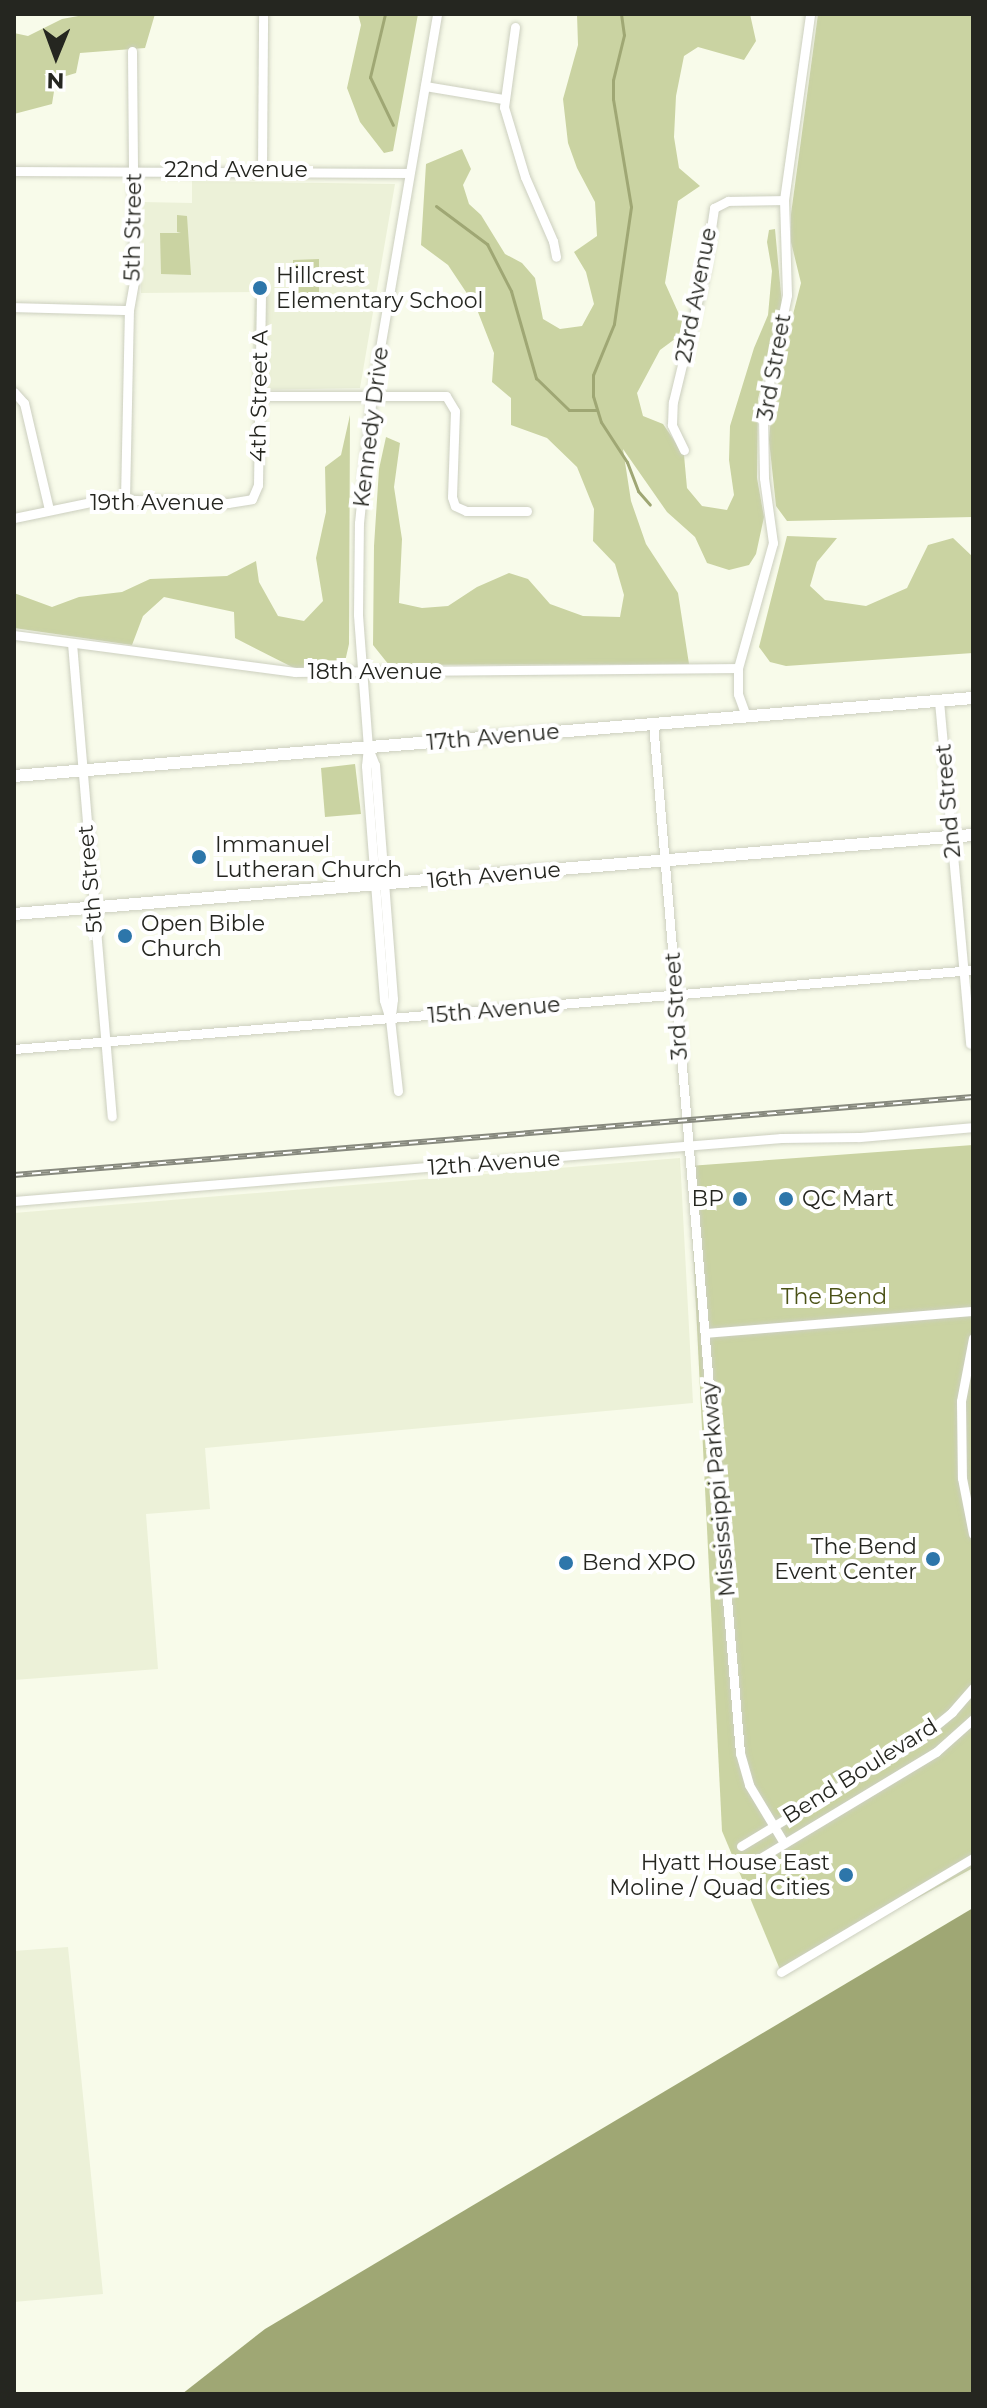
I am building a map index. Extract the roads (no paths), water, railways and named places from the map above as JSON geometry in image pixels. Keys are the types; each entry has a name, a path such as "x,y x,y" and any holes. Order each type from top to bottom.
{"main road":[{"name":"17th Avenue","path":"14,776 973,698"},
{"name":"16th Avenue","path":"14,914 973,835"}],"street":[{"path":"262,171 263,14"},
{"name":"Kennedy Drive","path":"398,1091 390,1019 384,1000 375,765 368,748 361,672 359,523 372,395 437,14"},
{"name":"3rd Street","path":"746,716 738,694 738,668 773,543 764,478 763,413 787,295 784,200 810,14"},
{"path":"515,27 503,99 520,162 553,241 556,257"},
{"name":"5th Street","path":"125,499 129,310 134,282 132,51"},
{"path":"425,86 503,99"},
{"name":"22nd Avenue","path":"14,171 409,173"},
{"name":"23rd Avenue","path":"684,450 672,425 673,402 705,270 714,208 728,201 784,200"},
{"name":"4th Street A","path":"252,499 258,485 261,292"},
{"path":"14,307 129,310"},
{"path":"14,392 24,403 49,510"},
{"path":"260,396 441,396 451,399 455,411 452,497 455,506 466,511 527,511"},
{"name":"19th Avenue","path":"14,518 89,501 125,499 228,503 252,499"},
{"name":"18th Avenue","path":"14,635 295,672 738,668"},
{"name":"5th Street","path":"72,643 112,1116"},
{"name":"2nd Street","path":"939,701 970,1044"},
{"name":"3rd Street","path":"653,723 688,1146"},
{"name":"15th Avenue","path":"14,1049 973,970"},
{"name":"12th Avenue","path":"14,1201 688,1146 973,1127"},
{"name":"Mississippi Parkway","path":"688,1146 740,1753 749,1785 774,1824"},
{"path":"705,1333 973,1311"},
{"path":"973,1338 961,1401 962,1478 973,1534"},
{"name":"Bend Boulevard","path":"741,1846 924,1735 952,1712 973,1688"},
{"name":"Bend Boulevard","path":"752,1863 936,1752 973,1719"},
{"path":"774,1824 784,1843"},
{"path":"781,1972 973,1858"}],"waterway":[{"path":"385,14 370,77 393,125"},
{"path":"621,14 624,35 613,80 613,99 631,207 614,324 593,375 593,396 601,422 627,462 638,491 650,505"},
{"path":"436,206 487,244 511,291 536,378 569,410 596,410"}],"railway":[{"path":"14,1175 973,1097"}],"place":[{"name":"Hillcrest Elementary School","path":"260,288"},
{"name":"Immanuel Lutheran Church","path":"199,857"},
{"name":"Open Bible Church","path":"125,936"},
{"name":"BP","path":"740,1199"},
{"name":"QC Mart","path":"786,1199"},
{"name":"The Bend Event Center","path":"933,1559"},
{"name":"Bend XPO","path":"566,1563"},
{"name":"Hyatt House East Moline / Quad Cities","path":"846,1875"}],"park label":[{"name":"The Bend","path":"834,1297"}]}
